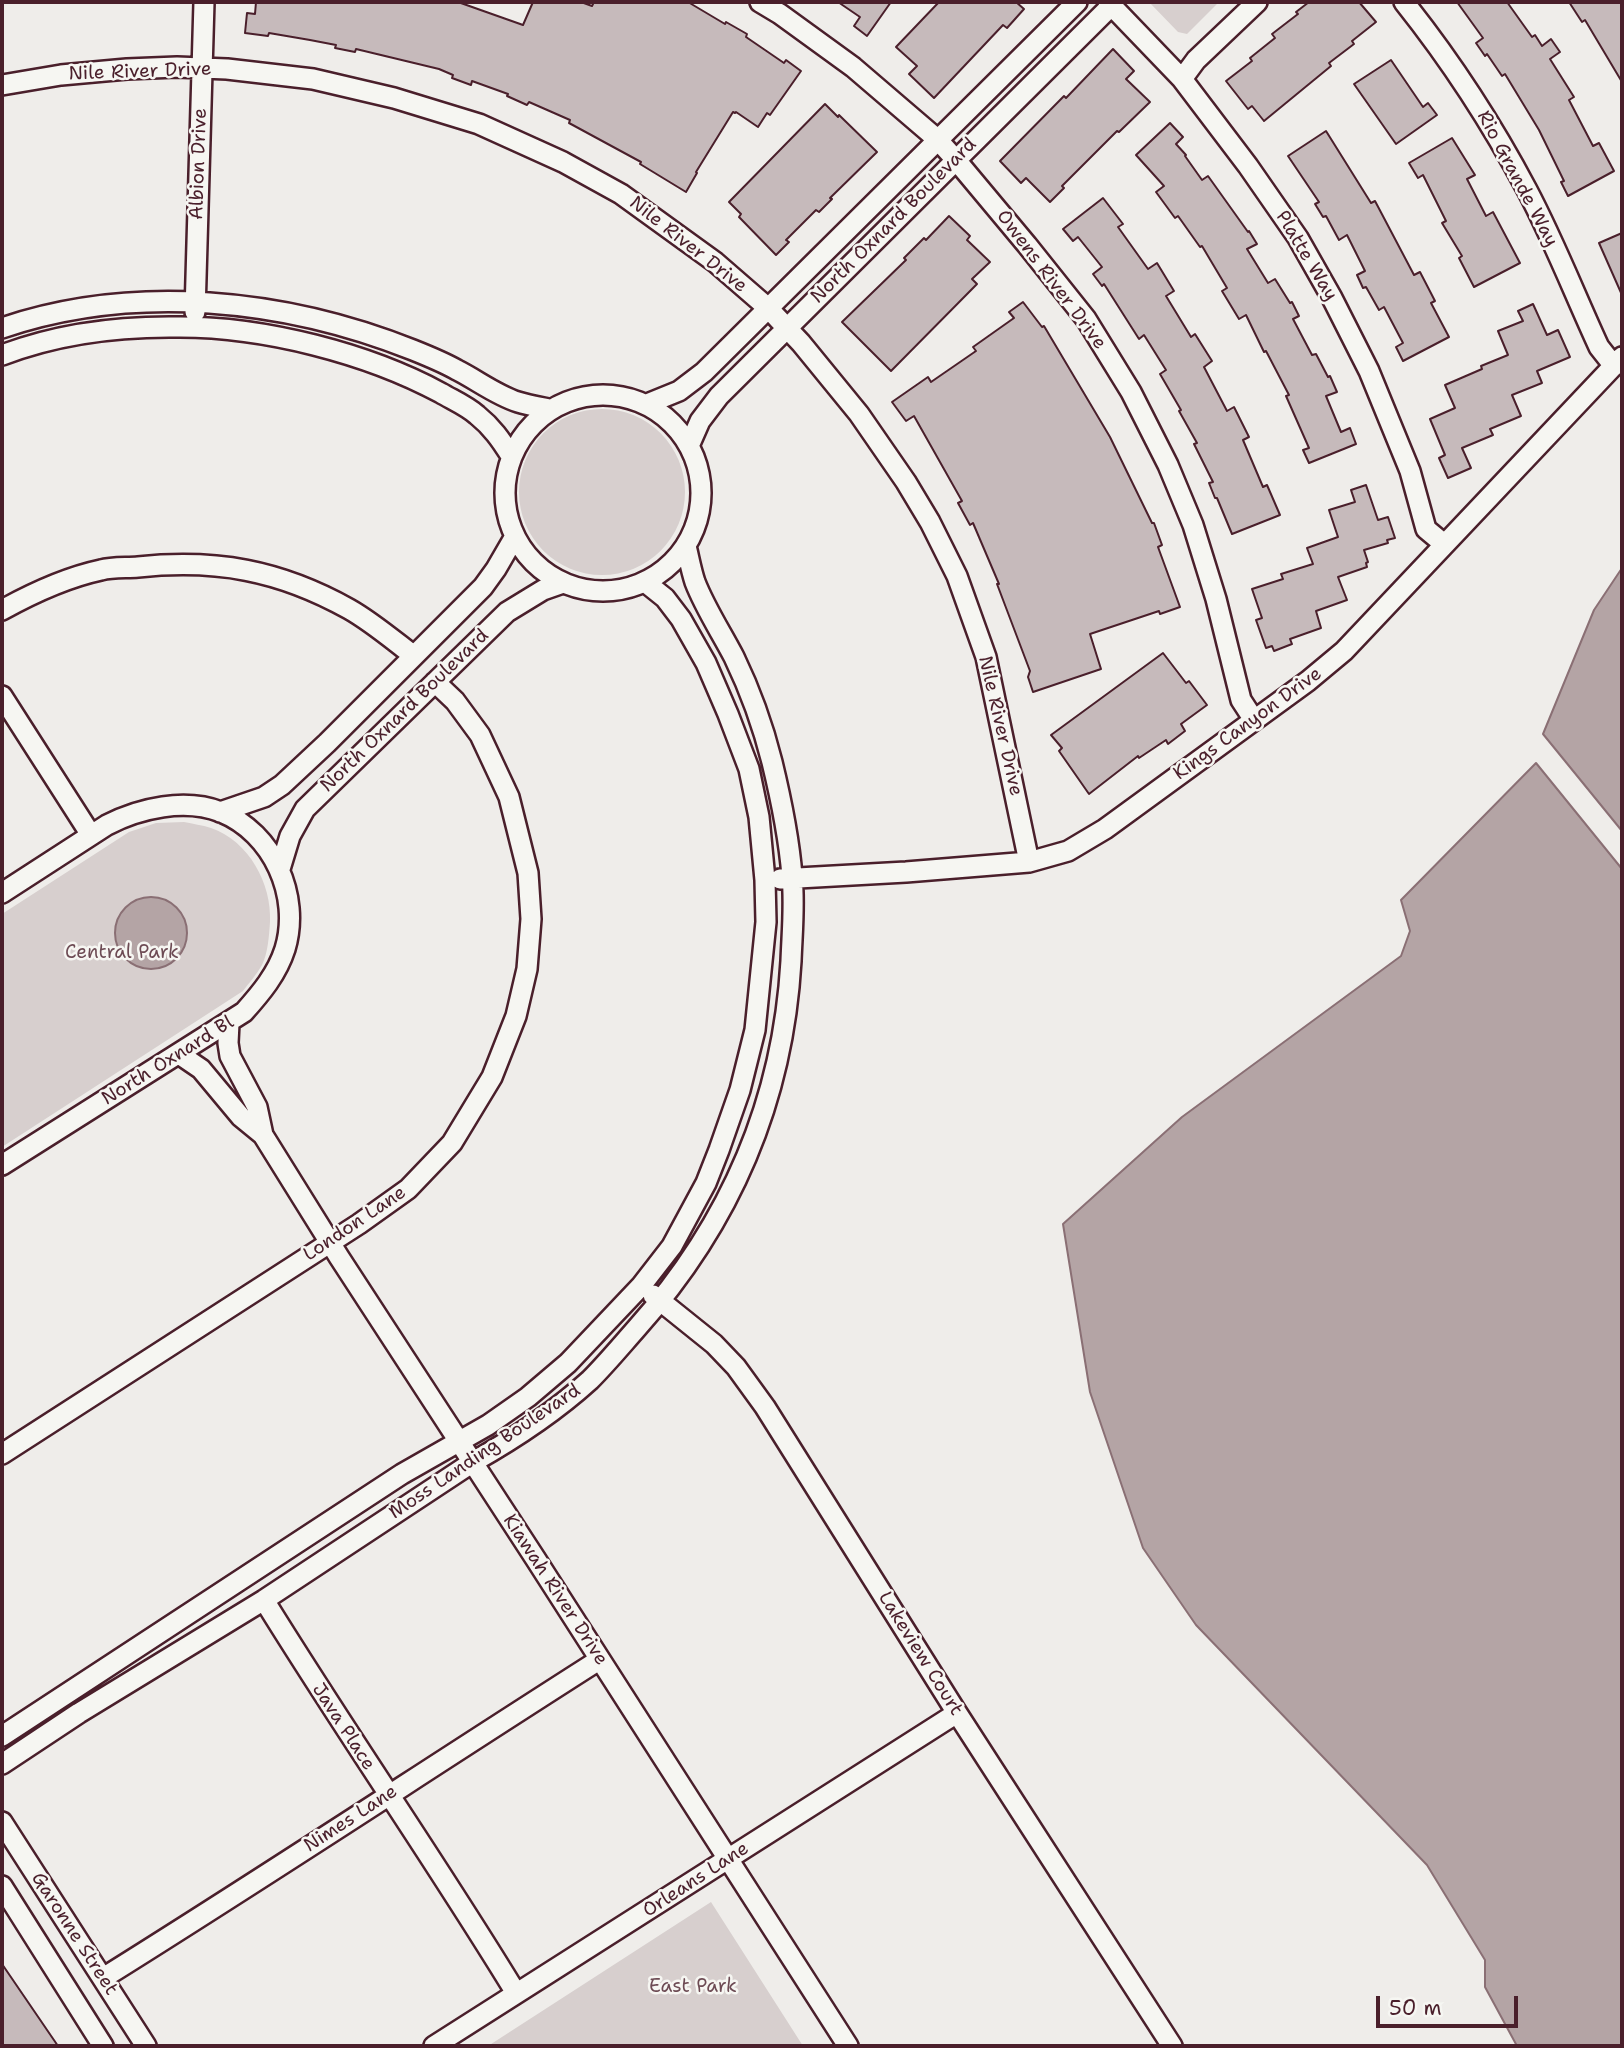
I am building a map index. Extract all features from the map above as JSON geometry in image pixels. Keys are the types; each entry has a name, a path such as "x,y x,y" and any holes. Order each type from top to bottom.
{"street":[{"name":"Albion Drive","path":"195,327 204,2"},
{"name":"Owens River Drive","path":"760,2 853,66 937,139 1086,319 1131,392 1168,465 1193,525 1216,599 1241,700 1254,720"},
{"name":"North Oxnard Boulevard","path":"647,404 679,391 700,376 1077,2"},
{"path":"1182,79 1196,60 1256,2"},
{"name":"Rio Grande Way","path":"1404,2 1447,59 1485,117 1528,191 1599,346 1618,362"},
{"name":"North Oxnard Boulevard","path":"689,446 700,421 714,401 1110,4"},
{"name":"Platte Way","path":"1110,4 1182,79 1248,166 1298,239 1369,371 1410,471 1426,529 1444,544"},
{"name":"Nile River Drive","path":"2,85 61,75 127,69 202,68 313,79 394,98 480,124 563,162 621,194 715,262 787,327 859,414 906,481 930,523 957,576 986,657 1029,862"},
{"path":"2,328 23,320 77,309 129,303 231,304 300,315 355,329 429,356 517,402 549,409"},
{"path":"2,355 71,336 195,327 313,345 387,368 429,387 475,413 494,430 511,456"},
{"name":"Kings Canyon Drive","path":"765,880 1029,862 1068,851 1105,829 1308,681 1344,651 1618,362"},
{"path":"614,395 647,404 664,416 689,446 699,470 702,496 697,522 686,546 668,567 645,582 618,590 590,590 563,583 542,570 526,555 514,538 506,511 504,483 511,456 520,438 533,422 549,409 580,397 614,395"},
{"name":"North Oxnard Boulevard","path":"220,812 264,796 282,785 482,587 514,538"},
{"name":"Moss Landing Boulevard","path":"2,1764 79,1713 264,1600 498,1447 590,1380 661,1301 696,1252 725,1204 747,1158 768,1097 783,1036 793,921 792,878 786,827 772,760 735,660 696,584 686,546"},
{"path":"2,610 36,592 100,570 177,563 225,566 276,577 314,592 351,610 414,656"},
{"name":"Moss Landing Boulevard","path":"2,1735 402,1474 488,1425 528,1397 568,1363 641,1286 672,1246 706,1183 740,1090 755,1030 765,922 765,880 759,817 749,769 728,714 706,663 681,619 665,598 645,582"},
{"name":"North Oxnard Boulevard","path":"280,869 290,836 305,809 507,612 543,590 563,583"},
{"name":"London Lane","path":"2,1454 330,1243 408,1189 452,1143 492,1077 516,1016 527,969 531,919 528,873 509,797 480,735 455,701 435,681"},
{"path":"2,696 91,835"},
{"name":"North Oxnard Bl","path":"2,893 124,816 144,809 172,806 220,812 252,833 280,869 288,897 290,920 285,949 275,971 264,990 244,1012 2,1165"},
{"name":"Kiawah River Drive","path":"229,1023 230,1056 257,1107 263,1135"},
{"name":"Kiawah River Drive","path":"179,1054 201,1069 241,1117 263,1135 848,2046"},
{"name":"Lakeview Court","path":"641,1286 714,1344 765,1407 957,1713 1172,2046"},
{"name":"Java Place","path":"264,1600 516,1993"},
{"name":"Nimes Lane","path":"103,1978 599,1660"},
{"name":"Orleans Lane","path":"435,2046 957,1713"},
{"name":"Garonne Street","path":"2,1822 146,2046"},
{"name":"Garonne Street","path":"2,1886 103,2046"}],"green space":[{"path":"1149,2 1219,2 1187,34 1178,32"},
{"path":"602,409 634,416 648,423 660,434 671,446 678,460 685,492 678,524 671,538 660,550 648,561 634,568 602,575 570,568 556,561 544,550 533,538 526,524 519,492 526,460 533,446 544,434 556,423 570,416"},
{"name":"Central Park","path":"184,822 225,834 247,853 256,866 270,908 268,944 262,965 243,991 2,1147 2,914 129,832 156,823"},
{"name":"East Park","path":"711,1902 803,2046 488,2046"}],"shaded area":[{"path":"1622,568 1622,831 1543,734 1594,610"},
{"path":"1536,763 1622,869 1622,2046 1517,2046 1485,1987 1485,1960 1427,1865 1196,1625 1143,1548 1090,1392 1063,1224 1182,1117 1401,956 1410,931 1401,900"},
{"path":"151,897 171,903 181,913 187,933 181,953 171,963 151,969 131,963 121,953 115,933 121,913 131,903"}],"building":[{"path":"256,2 458,2 523,25 533,2 581,2 592,6 594,2 688,2 747,34 746,37 784,63 786,60 801,71 770,115 767,113 758,127 733,112 686,192 640,164 641,162 569,123 570,120 472,81 471,85 452,78 453,75 439,69 356,49 355,52 335,48 336,45 310,40 269,33 268,36 245,33 247,13 255,14"},
{"path":"838,2 891,2 867,36 854,26 860,17"},
{"path":"939,2 1016,2 1024,9 1007,28 1003,25 934,98 909,74 917,66 896,47"},
{"path":"1309,2 1359,2 1376,22 1352,41 1354,44 1329,63 1331,66 1264,121 1252,106 1248,109 1226,81 1252,61 1250,58 1275,38 1272,34"},
{"path":"1457,2 1507,2 1532,37 1535,35 1542,46 1551,39 1560,52 1550,59 1574,97 1569,100 1593,146 1599,143 1614,171 1568,196 1561,182 1564,181 1539,130 1505,74 1502,76 1476,43 1483,38"},
{"path":"1569,2 1622,2 1622,82 1585,20 1582,22"},
{"path":"1113,49 1134,71 1126,79 1150,102 1062,186 1064,188 1050,202 1026,178 1021,183 1000,161"},
{"path":"1391,60 1423,107 1428,103 1437,115 1396,144 1354,84"},
{"path":"825,104 877,152 819,212 816,210 786,240 789,242 776,255 739,217 741,214 729,202"},
{"path":"1170,123 1183,137 1176,144 1202,180 1208,176 1257,244 1247,249 1268,283 1275,279 1290,303 1292,302 1299,316 1293,319 1312,355 1316,354 1337,392 1326,396 1341,432 1350,428 1356,444 1309,463 1303,450 1309,448 1286,396 1289,395 1246,315 1239,319 1222,291 1227,288 1202,246 1200,247 1178,216 1175,218 1156,192 1164,186 1136,155"},
{"path":"1326,131 1371,203 1375,201 1414,275 1420,272 1435,301 1431,303 1449,337 1403,361 1396,347 1403,343 1384,307 1379,310 1366,287 1363,288 1357,275 1365,271 1347,235 1339,240 1326,216 1323,217 1315,204 1319,202 1288,156"},
{"path":"1452,138 1475,175 1467,179 1486,216 1493,212 1520,263 1474,287 1459,258 1462,256 1442,223 1446,221 1423,175 1418,178 1409,163"},
{"path":"1103,198 1123,224 1118,227 1148,269 1157,263 1174,291 1166,296 1191,337 1195,334 1212,361 1204,367 1227,411 1234,407 1249,437 1243,440 1263,487 1267,485 1280,515 1232,534 1209,483 1213,482 1194,444 1197,443 1160,374 1166,370 1144,335 1139,339 1104,284 1102,286 1093,274 1102,267 1078,237 1073,241 1063,229"},
{"path":"949,216 970,236 967,240 990,262 972,279 977,284 891,371 842,322"},
{"path":"1622,233 1622,295 1599,243"},
{"path":"1023,302 1042,327 1044,326 1110,437 1154,523 1162,545 1158,547 1180,607 1160,614 1159,611 1090,634 1101,669 1033,692 1028,677 1030,671 999,584 973,523 970,525 958,503 962,501 914,416 906,421 892,402 928,377 931,382 976,351 973,347 1014,318 1009,312"},
{"path":"1533,304 1547,335 1558,330 1570,357 1537,371 1542,383 1512,395 1521,416 1490,429 1493,435 1462,448 1471,468 1448,478 1439,458 1445,455 1430,419 1455,408 1445,385 1508,355 1498,331 1523,321 1518,311"},
{"path":"1366,485 1378,520 1388,517 1395,538 1387,540 1388,543 1364,550 1367,567 1338,577 1347,600 1316,611 1321,628 1290,639 1292,644 1274,651 1272,646 1266,648 1256,620 1262,618 1252,589 1283,579 1281,574 1313,564 1307,548 1338,537 1329,510 1355,502 1351,490"},
{"path":"1163,653 1207,705 1181,724 1185,731 1168,744 1166,740 1139,758 1138,756 1089,794 1059,751 1062,748 1051,735"},
{"path":"2,1964 58,2046 2,2046"}]}
